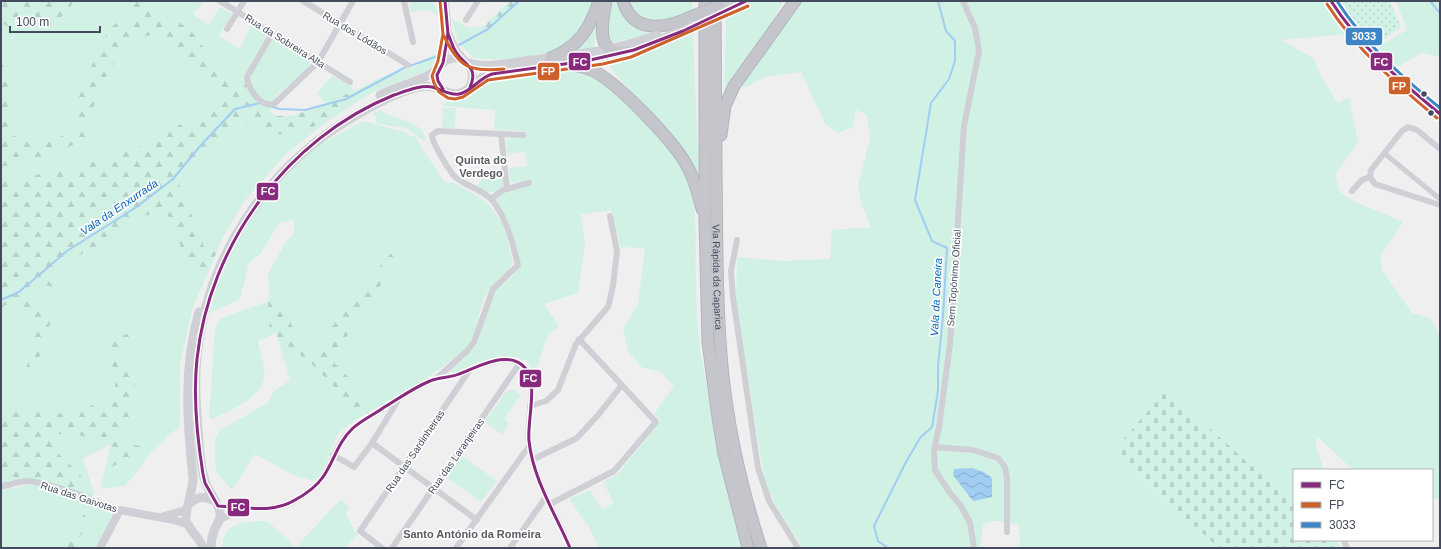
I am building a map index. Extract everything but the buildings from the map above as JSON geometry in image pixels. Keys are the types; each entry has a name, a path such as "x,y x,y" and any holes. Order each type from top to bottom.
{"highway":[{"path":"551,58 565,52 577,44 588,29 599,1"},
{"path":"606,1 602,24 604,42 610,49 620,53 629,52"},
{"path":"622,1 634,18 654,27 672,25 693,20 717,3"},
{"path":"716,172 725,106 729,96 734,86 795,1"},
{"name":"Via Rápida da Caparica","path":"717,3 716,172 718,300 723,372 736,452 750,516 761,548"},
{"name":"Via Rápida da Caparica","path":"717,3 705,221 708,342 717,410 732,487 748,548"},
{"path":"565,64 584,67 602,76 651,122 674,147 694,178 705,221"}],"main road":[{"path":"717,3 745,1"},
{"path":"203,548 185,516 193,478 187,407 188,366 191,345 195,325 207,289 234,230 257,195 277,171 308,142 369,102 393,89 428,75 442,64 455,58 484,66 610,49 648,39 693,20"},
{"path":"211,548 214,529 220,520 217,503 205,482 201,461 195,380 204,314 216,274 230,245 245,219 264,192 283,171 321,137 342,123 388,98 424,86 443,89 455,94 462,93 479,78 487,75 565,64 629,52 693,20"},
{"path":"466,62 473,75 470,87"},
{"path":"442,64 437,78 443,89"},
{"path":"188,506 194,499 203,497 217,503"},
{"path":"190,527 201,533 214,529"}],"street":[{"name":"Rua da Sobreira Alta","path":"220,1 350,82"},
{"path":"227,29 244,1"},
{"name":"Rua dos Lódãos","path":"303,1 408,65"},
{"path":"272,34 247,75 248,82 262,103 268,105 274,104 318,62 353,1"},
{"path":"404,1 413,42"},
{"path":"442,64 448,34 445,1"},
{"path":"466,20 478,1"},
{"name":"Sem Topónimo Oficial","path":"963,1 975,28 979,51 964,126 950,344 935,448 935,470 950,493 961,506 970,523 974,548"},
{"path":"1331,1 1341,18 1369,50 1400,82 1440,114"},
{"path":"448,34 455,49 466,62"},
{"path":"1440,149 1414,128 1408,128 1402,131 1384,153 1371,170 1370,177 1375,184 1440,205"},
{"path":"217,503 273,507 284,505 309,492 325,474 342,439 352,429 398,399 436,379 467,351 474,342 493,289 518,265 508,227 491,199 454,176 433,141 432,134 438,131 523,135"},
{"path":"501,134 507,189"},
{"path":"1384,153 1440,199"},
{"path":"1352,191 1362,180 1370,177"},
{"path":"491,199 507,189 529,183"},
{"path":"530,406 546,401 558,390 579,339 608,307 613,286 616,251 610,216"},
{"path":"737,240 732,271 733,297 758,468 769,501 798,548"},
{"path":"550,504 602,479 614,471 656,422 579,339"},
{"path":"436,379 454,376 489,362 501,361 520,363 526,368 531,378 528,432 532,460 546,497 570,548"},
{"name":"Rua das Laranjeiras","path":"392,548 520,363"},
{"name":"Rua das Sardinheiras","path":"382,548 360,531 470,370"},
{"path":"532,460 577,438 600,414 621,386"},
{"path":"333,455 354,467 372,443 398,399"},
{"path":"372,443 476,520"},
{"path":"456,548 529,446"},
{"path":"935,448 973,450 998,458 1005,467 1007,479 1007,532"},
{"name":"Rua das Gaivotas","path":"1,487 24,481 34,482 73,493 120,510 158,517 190,527"},
{"path":"510,548 546,497"},
{"path":"158,517 188,506"},
{"path":"220,520 237,510 257,507"},
{"path":"100,548 120,510"}],"green space":[{"path":"1,1 204,1 193,14 209,25 220,7 232,14 219,36 240,49 251,26 310,61 308,69 274,98 270,113 284,116 291,116 305,112 325,104 317,93 332,76 350,85 355,91 381,77 415,67 423,60 441,52 436,63 426,71 373,92 329,120 286,154 243,203 222,239 193,307 180,363 180,426 152,451 125,486 100,489 111,444 83,459 94,492 93,498 43,481 1,485"},
{"path":"2,1 74,1 66,13 49,26 9,27 1,23"},
{"path":"124,1 140,1 185,26 197,38 215,66 220,71 232,77 250,81 270,113 277,116 293,116 355,91 347,106 339,114 331,119 301,131 275,134 251,121 236,126 225,141 185,170 179,185 183,200 199,228 204,248 217,251 205,280 190,269 169,217 163,211 144,216 118,231 91,250 58,265 52,276 54,287 40,284 32,290 40,304 53,315 40,354 36,373 22,383 13,383 27,366 38,323 11,302 1,308 1,180 71,170 104,157 127,152 146,143 161,130 168,117 184,127 195,120 199,112 225,99 162,39 152,34 127,43 108,73 91,112 89,137 57,152 35,160 1,166 1,63 4,68 8,86 11,128 13,135 30,144 47,143 73,130 80,90 109,30 122,17 133,18 134,13"},
{"path":"413,1 426,1 433,3 437,9 441,22 437,15 429,10 411,12 410,6"},
{"path":"510,1 594,1 587,20 574,43 548,53 499,60 474,58 458,42 452,19 469,28 484,26"},
{"path":"510,1 533,1 499,33 485,41 484,26"},
{"path":"610,1 618,1 652,30 645,35 611,43 606,37"},
{"path":"628,1 692,1 692,13 665,20 649,19 642,16 635,10"},
{"path":"755,1 783,1 765,36 724,101 726,16"},
{"path":"801,1 1327,1 1348,34 1282,40 1314,59 1319,72 1338,104 1349,97 1358,142 1335,175 1340,192 1356,202 1403,222 1381,255 1382,270 1412,313 1430,318 1440,336 1440,500 1433,497 1433,469 1352,469 1318,437 1315,443 1324,469 1293,469 1293,503 1167,390 1112,452 1219,548 1020,548 1019,525 996,521 983,525 980,548 803,548 777,507 765,484 736,302 737,257 784,261 830,259 832,230 871,227 862,205 858,186 870,138 867,115 856,110 853,127 838,133 825,124 801,72 765,77 744,88 739,84"},
{"path":"1338,1 1390,1 1401,27 1373,47 1354,26"},
{"path":"1396,1 1440,1 1440,57 1422,53 1394,69 1376,48 1407,30"},
{"path":"599,13 594,48 575,51 585,40"},
{"path":"693,32 699,178 651,116 608,65 610,61 660,46"},
{"path":"562,70 592,76 606,85 645,120 660,136 668,145 685,172 694,209 697,304 701,355 727,494 741,548 599,548 589,527 569,499 590,490 602,509 614,503 603,482 618,474 661,421 654,414 674,386 661,372 641,367 628,351 623,329 638,304 645,248 621,247 611,210 581,214 585,244 578,293 544,304 559,326 548,335 534,375 528,361 508,357 498,357 451,373 449,370 463,359 476,345 494,293 514,274 520,260 510,226 497,203 498,198 504,193 529,186 528,180 514,183 510,181 509,168 527,166 525,152 507,154 506,141 511,138 524,138 523,131 494,130 495,110 443,106 447,100 455,101 466,99 489,81"},
{"path":"443,108 456,108 455,128 442,128"},
{"path":"382,110 386,114 408,121 421,129 426,139 424,141 406,128 379,124 376,122 376,117 373,115 374,112"},
{"path":"363,121 401,131 415,137 445,183 453,182 487,202 503,224 513,262 509,270 492,285 484,298 472,340 463,352 419,384 353,421 338,434 318,482 295,476 255,454 232,490 217,473 215,465 215,439 221,429 268,403 274,391 290,380 276,333 258,341 264,364 264,378 262,385 257,392 236,408 213,419 209,417 215,328 221,318 270,301 268,274 285,243 294,233 294,220 279,223 261,253 249,263 240,299 210,313 219,277 243,229 282,176 315,147"},
{"path":"503,175 503,186 497,191 487,192 477,187 483,177"},
{"path":"391,253 398,259 348,334 334,363 345,373 369,412 362,416 311,363 278,339 276,333 268,329 271,321 268,308 269,292 276,296 300,340 320,354 328,332"},
{"path":"129,334 130,342 121,345 121,356 128,373 138,373 128,422 123,437 129,444 144,447 134,458 105,469 111,443 74,434 56,434 55,443 57,451 80,475 85,484 86,495 43,481 1,485 1,413 34,410 55,414 77,414 91,405 108,415 114,397 115,375 106,350 111,337"},
{"path":"510,390 515,390 521,395 504,419 509,423 502,435 485,422 504,394"},
{"path":"1167,390 1293,503 1293,541 1336,541 1343,548 1219,548 1112,452"},
{"path":"462,456 497,481 481,502 447,478"},
{"path":"29,484 49,488 116,512 98,548 1,548 1,491"},
{"path":"341,499 349,507 346,514 357,535 345,548 222,548 223,539 226,532 237,524 251,521 267,521 296,547"},
{"path":"91,505 97,507 73,548 59,548"}],"water":[{"path":"972,468 984,472 992,478 992,497 973,501 953,475 954,469"}],"waterway":[{"name":"Vala da Enxurrada","path":"459,45 488,29 519,1"},
{"name":"Vala da Caneira","path":"888,548 878,541 874,526 906,462 920,438 932,427 938,391 938,366 947,248 932,241 915,200 931,103 949,79 955,61 955,41 946,31 938,1"},
{"path":"1430,1 1440,13"},
{"name":"Vala da Enxurrada","path":"272,107 280,109 305,110 346,99 404,68 435,57"},
{"name":"Vala da Enxurrada","path":"1,300 19,292 67,251 135,208 173,179 201,145 235,109 260,103"}],"transit line":[{"name":"FP","path":"440,1 443,34 438,61 432,76 439,92 448,98 455,99 463,97 488,80 603,64 631,57 748,6"},
{"name":"FC","path":"443,89 438,81 437,75 443,63 448,34 445,1"},
{"name":"FC","path":"570,548 545,496 531,455 529,433 532,394 529,376 526,369 519,363 511,360 494,361 456,375 430,381 412,390 364,420 348,433 320,481 295,500 277,507 258,509 218,506 205,483 203,474 196,416 195,387 197,359 205,317 218,276 236,237 260,200 288,167 320,138 355,114 394,95 408,90 432,87 449,93 459,94 467,91 492,74 586,61 634,50 683,31 746,1"},
{"name":"FC","path":"1331,1 1367,48 1395,75 1440,114"},
{"name":"3033","path":"1337,1 1371,45 1411,84 1440,108"},
{"name":"FP","path":"1327,4 1363,51 1406,92 1437,118"},
{"name":"FC","path":"448,34 453,48 472,71 473,75 470,87"},
{"name":"FP","path":"444,36 455,55 467,66 482,70 504,69"}],"district":[{"name":"Quinta do Verdego","path":"481,166"},
{"name":"Santo António da Romeira","path":"472,534"}]}
